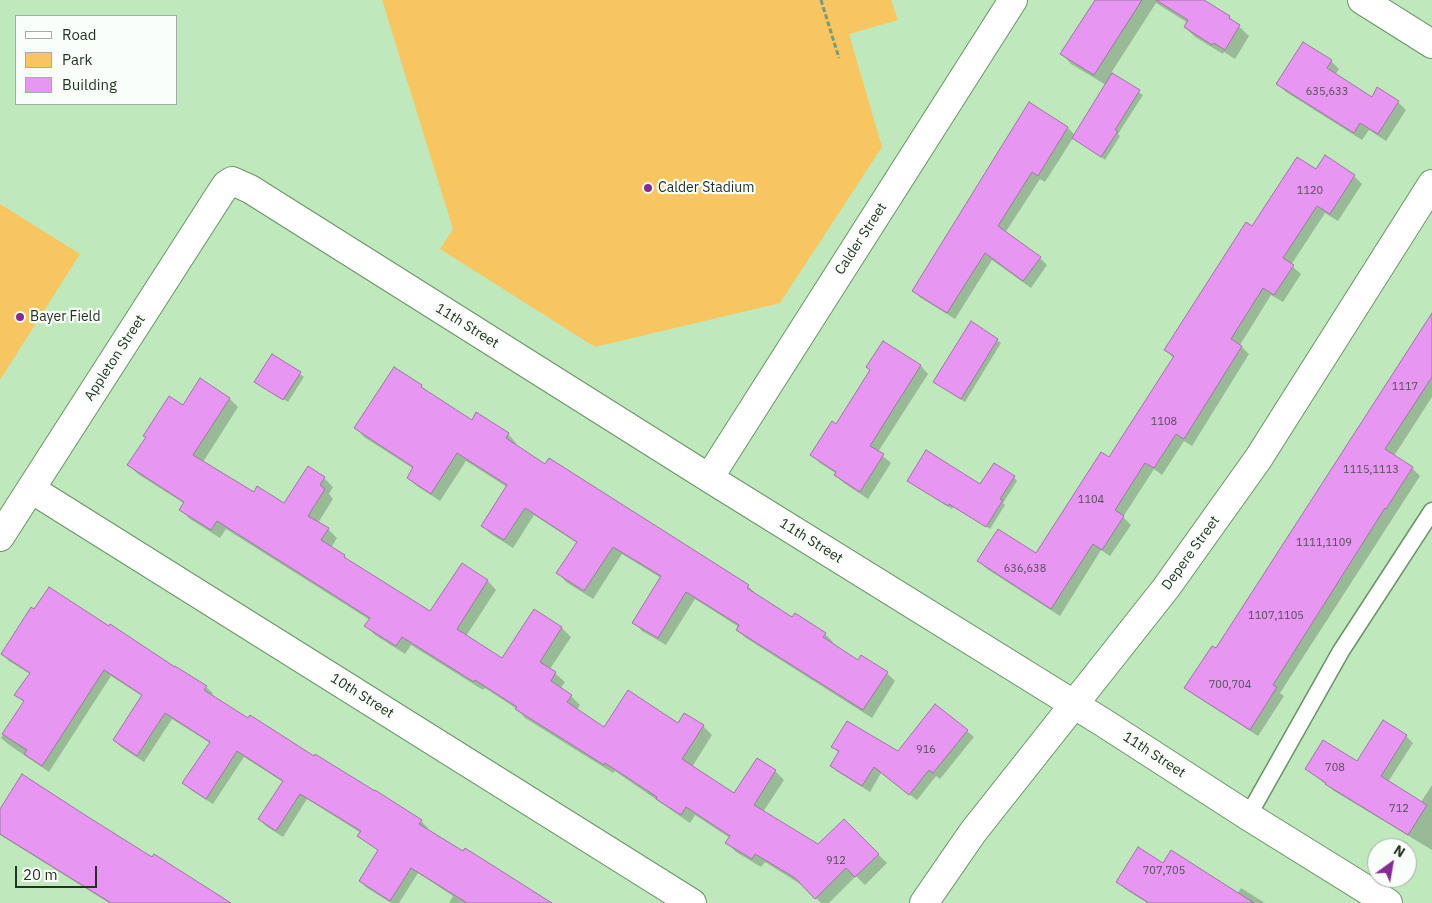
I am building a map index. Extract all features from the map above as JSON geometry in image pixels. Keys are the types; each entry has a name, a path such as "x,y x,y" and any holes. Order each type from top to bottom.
{"street":[{"name":"Calder Street","path":"709,478 1013,0"},
{"path":"1362,0 1432,44"},
{"name":"11th Street","path":"232,180 250,189 709,478 1074,704 1388,903"},
{"name":"Appleton Street","path":"0,537 220,194 232,180"},
{"name":"Depere Street","path":"924,903 973,832 1166,588 1258,459 1432,184"},
{"name":"10th Street","path":"31,489 692,903"}],"lane":[{"path":"1248,816 1341,651 1432,511"}],"path":[{"path":"821,0 839,58"}],"green space":[{"name":"Calder Stadium","path":"382,0 891,0 898,20 849,34 882,147 780,303 595,347 440,249 453,229"},
{"name":"Bayer Field","path":"0,204 80,254 0,380"}],"building":[{"path":"1095,0 1142,0 1094,75 1060,54"},
{"path":"1156,0 1204,0 1230,16 1229,18 1240,25 1225,50 1214,43 1212,45 1184,27 1188,20"},
{"path":"1303,42 1332,60 1327,68 1372,97 1377,87 1399,101 1378,134 1360,123 1354,133 1276,84"},
{"path":"1112,73 1140,90 1115,130 1118,131 1101,157 1072,138"},
{"path":"1029,102 1068,127 1038,176 1032,172 998,226 1041,257 1023,281 985,253 947,313 912,291"},
{"path":"1325,155 1355,175 1330,214 1317,206 1283,258 1294,265 1274,295 1263,288 1231,339 1242,346 1184,439 1176,434 1154,468 1145,463 1115,510 1124,516 1102,550 1093,544 1051,609 977,561 998,529 1036,553 1101,452 1109,457 1174,356 1164,350 1246,222 1252,226 1297,157 1316,169"},
{"path":"1432,313 1432,377 1385,449 1413,467 1273,685 1277,687 1250,730 1184,688 1212,646 1216,648"},
{"path":"971,321 998,339 961,399 933,382"},
{"path":"883,341 921,365 870,446 884,454 860,492 834,475 836,472 810,455 832,421 836,424 870,370 866,367"},
{"path":"272,354 301,372 283,400 254,382"},
{"path":"394,367 472,420 476,412 509,433 506,438 545,464 549,458 749,585 747,588 792,617 795,613 826,633 823,637 858,660 861,655 888,672 863,710 736,630 739,625 686,592 658,638 632,623 661,576 613,547 584,591 556,573 577,542 525,508 504,540 481,526 507,485 457,453 431,494 407,478 413,467 354,428"},
{"path":"200,378 230,398 193,455 254,492 257,486 284,503 308,466 325,477 320,485 325,489 308,516 329,528 321,540 345,555 344,557 430,611 462,563 488,580 457,629 502,658 534,609 562,627 540,662 556,672 551,681 572,695 567,702 604,727 628,690 678,723 684,713 704,725 682,759 734,793 757,758 776,770 754,805 818,844 844,819 879,854 855,877 846,868 815,899 795,878 755,854 752,859 725,843 730,836 686,807 681,815 605,763 604,765 515,709 517,707 475,680 474,682 402,637 396,646 364,626 370,618 217,521 211,530 179,510 184,502 127,465 146,437 143,436 169,396 183,405"},
{"path":"926,450 980,484 994,463 1015,476 1000,499 1003,500 986,527 907,481"},
{"path":"49,587 207,686 204,690 248,718 250,715 314,756 315,754 375,790 422,820 419,824 463,851 465,848 552,903 467,903 411,868 390,901 359,881 378,850 357,836 361,831 300,794 276,831 258,819 283,781 237,751 206,799 182,783 210,742 165,713 137,756 113,740 142,695 104,670 42,766 24,754 27,750 2,734 24,701 14,695 30,673 1,654 31,607 34,609"},
{"path":"935,704 968,730 933,773 929,770 909,795 874,767 862,786 830,766 839,751 831,747 847,721 898,751"},
{"path":"1383,720 1407,735 1381,776 1427,805 1408,835 1325,784 1305,769 1323,740 1357,761"},
{"path":"22,774 152,857 154,854 231,903 111,903 0,834 0,809"},
{"path":"1138,847 1163,863 1171,850 1254,903 1149,903 1116,882"}],"place":[{"name":"Calder Stadium","path":"648,188"},
{"name":"Bayer Field","path":"20,317"}]}
